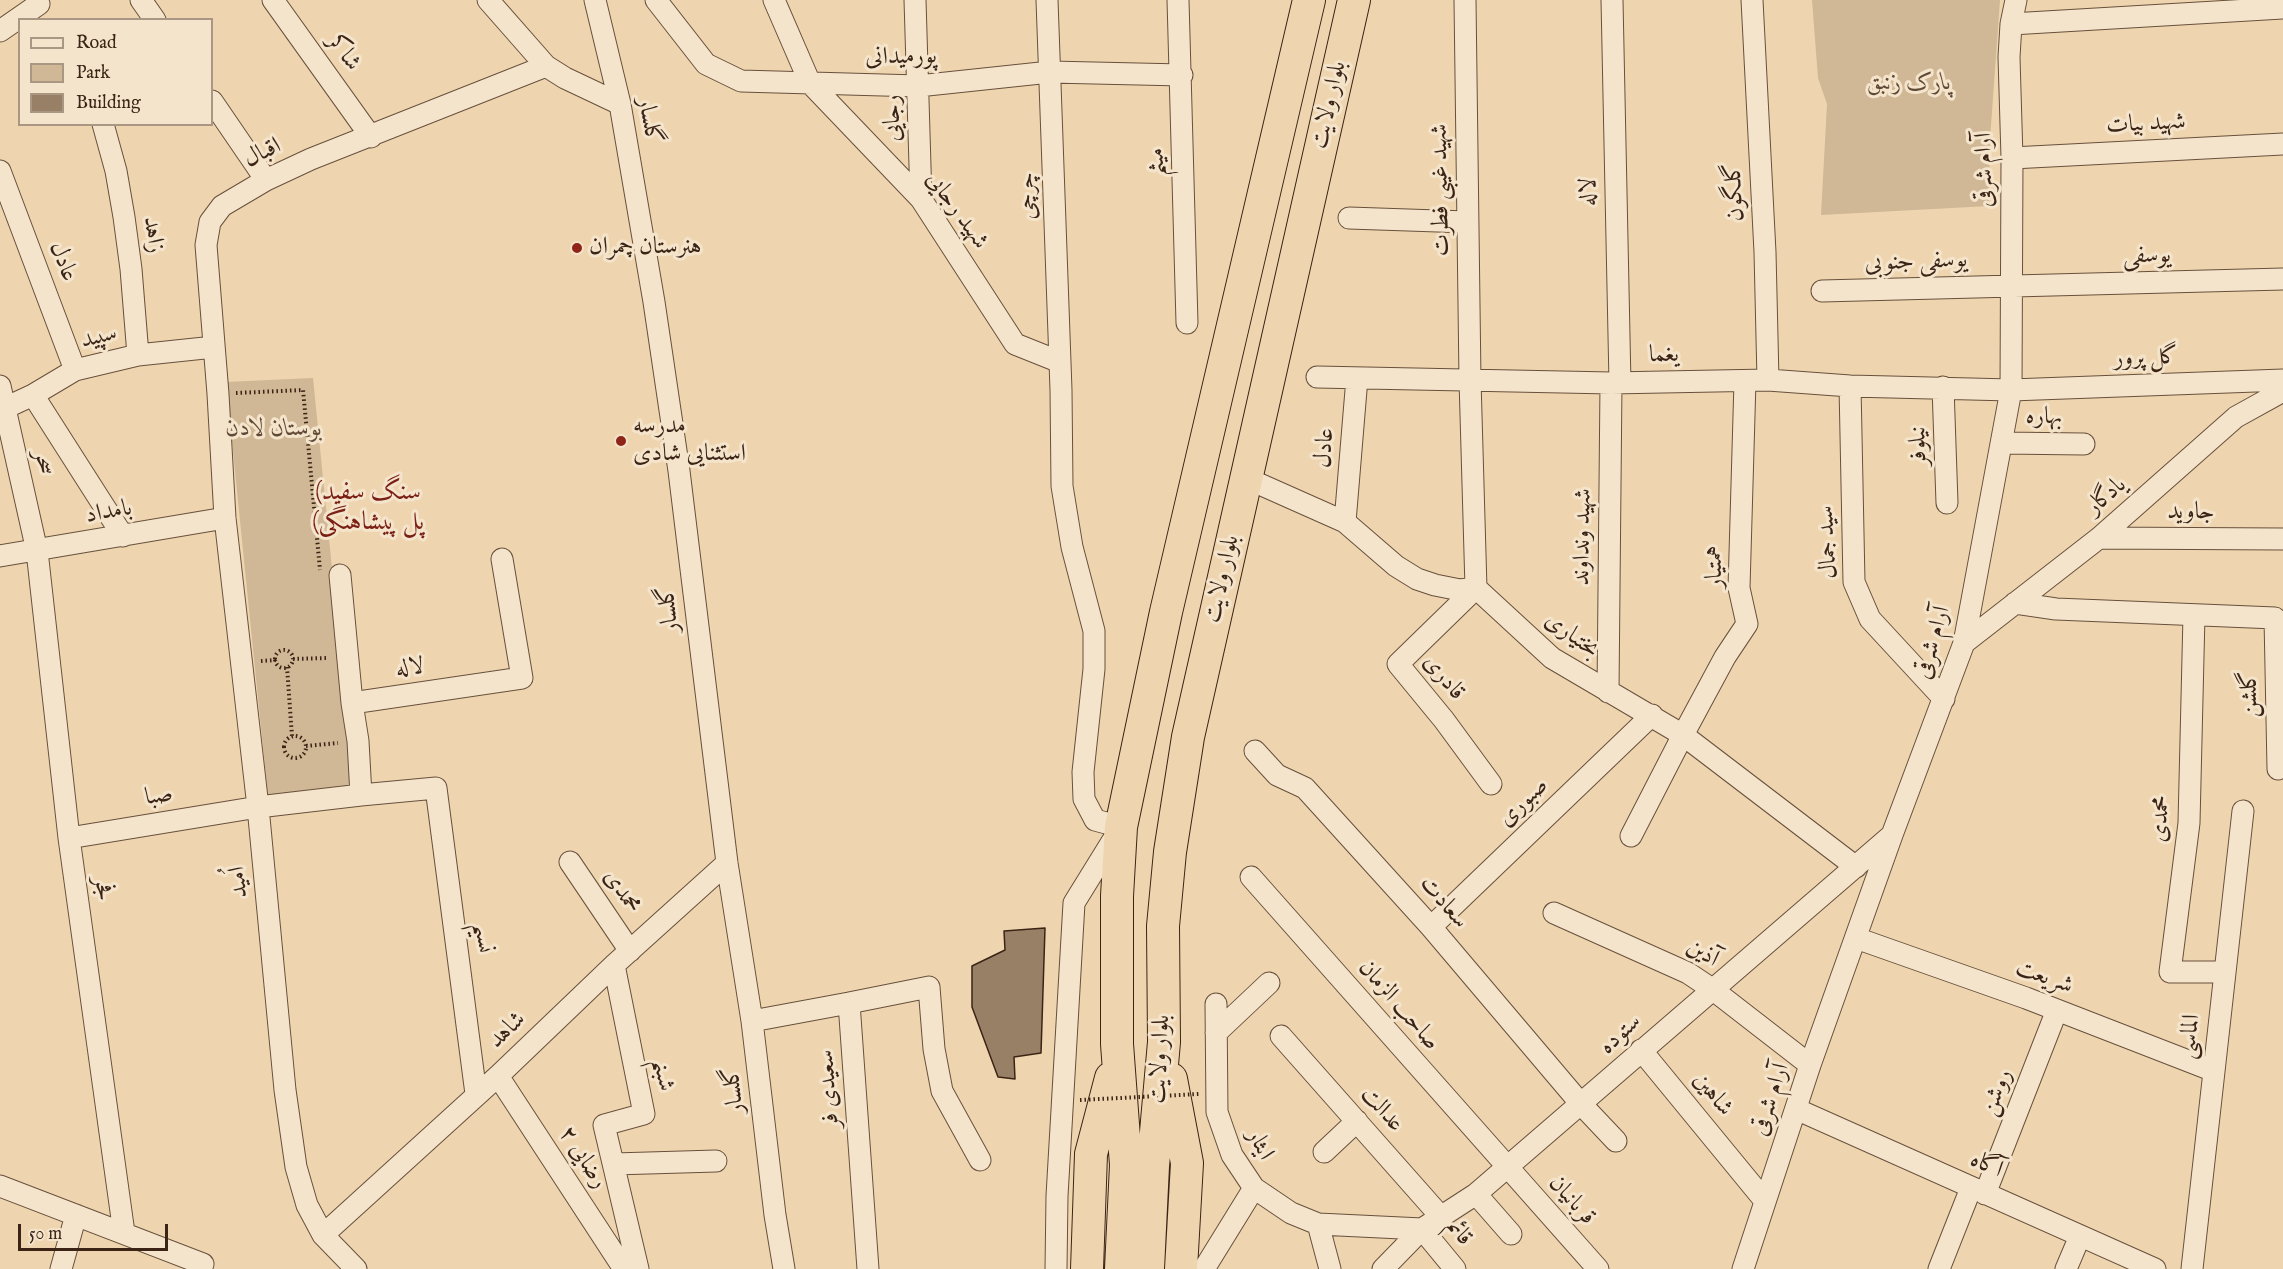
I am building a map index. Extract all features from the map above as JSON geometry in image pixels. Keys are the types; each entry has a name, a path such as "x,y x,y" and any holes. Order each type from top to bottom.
{"highway":[{"name":"بلوار ولایت","path":"1139,1165 1117,1044 1117,896 1121,827 1166,612 1309,0"},
{"name":"بلوار ولایت","path":"1139,1165 1164,1042 1163,926 1170,852 1188,737 1354,0"},
{"path":"1164,1042 1186,1163 1181,1269"},
{"path":"1087,1269 1091,1154 1111,1078 1117,1044"},
{"path":"1122,1269 1139,1165"},
{"path":"1139,1165 1148,1269"}],"street":[{"path":"141,0 154,18"},
{"name":"شاکر","path":"273,0 370,137"},
{"path":"488,0 546,66 565,78 620,104"},
{"name":"گلسار","path":"595,0 620,104 654,302 679,471 727,863 752,1020 775,1215 784,1269"},
{"name":"پورمیدانی","path":"656,0 706,64 741,81 918,86 1050,72 1182,75"},
{"path":"774,0 810,83"},
{"name":"رجایی","path":"915,0 921,199"},
{"name":"چرچی","path":"1047,0 1061,390 1062,486 1072,547 1094,631 1094,669 1083,772 1084,799 1095,820 1121,827"},
{"name":"میثم","path":"1178,0 1182,75 1187,323"},
{"name":"شهید غیبی فطرت","path":"1465,0 1467,222 1476,588"},
{"name":"لاله","path":"1612,0 1615,383"},
{"name":"گلگون","path":"1752,0 1765,252 1768,380"},
{"name":"آرام شرقی","path":"1743,1269 1810,1065 1892,835 1964,643 2011,390 2012,158 2008,79 2011,24 2016,0"},
{"path":"23,18 41,8"},
{"path":"2011,24 2283,8"},
{"path":"0,31 18,21"},
{"name":"اقبال","path":"225,518 206,245 210,222 222,206 266,180 311,159 546,66"},
{"name":"شهید رجایی","path":"810,83 921,199 1015,344 1060,362"},
{"path":"213,102 266,180"},
{"name":"زاهد","path":"104,126 116,171 124,217 138,355"},
{"name":"شهید بیات","path":"2012,158 2283,144"},
{"name":"عادل","path":"0,171 75,370"},
{"path":"1349,218 1467,222"},
{"name":"یوسفی","path":"2012,285 2283,279"},
{"name":"یوسفی جنوبی","path":"1822,291 2012,285"},
{"name":"سپید","path":"5,408 33,395 75,370 138,355 214,347"},
{"name":"یغما","path":"1317,377 1615,383 1768,380 1850,386 2011,390"},
{"name":"عادل","path":"1345,522 1357,378"},
{"name":"گل پرور","path":"2011,390 2283,380"},
{"name":"همتیار","path":"1683,735 1725,657 1747,624 1739,588 1745,381"},
{"name":"شهید ونداوند","path":"1608,692 1615,383"},
{"name":"سحر","path":"0,386 37,551"},
{"name":"سید جمال","path":"1850,386 1854,582 1870,619 1944,699"},
{"name":"نیلوفر","path":"1943,387 1947,502"},
{"name":"یادگار","path":"1964,643 2099,538 2236,417 2283,390"},
{"path":"33,395 123,536"},
{"name":"بهاره","path":"2003,442 2084,444"},
{"path":"1246,478 1345,522 1410,576 1443,587 1460,590 1476,588"},
{"name":"بامداد","path":"0,556 225,518"},
{"name":"اُمید","path":"225,518 258,807 291,1132 301,1186 307,1204 323,1235 356,1269"},
{"name":"جاوید","path":"2099,538 2283,539"},
{"name":"فجر","path":"37,551 69,838 123,1233"},
{"name":"لاله","path":"352,703 522,678 502,559"},
{"path":"330,576 358,741 361,795"},
{"name":"بختیاری","path":"1476,588 1552,658 1683,735 1856,867"},
{"name":"قادری","path":"1476,588 1398,664 1444,720 1491,784"},
{"path":"2015,603 2056,609 2194,615"},
{"name":"گلشن","path":"2194,615 2275,618 2278,769"},
{"name":"محمدی","path":"2194,615 2189,823 2170,972 2224,972"},
{"name":"صبوری","path":"1431,927 1652,715"},
{"path":"1632,836 1683,735"},
{"name":"سعادت","path":"1255,751 1277,775 1305,788 1431,927 1581,1104 1616,1141"},
{"name":"نسیم","path":"361,795 436,788 476,1094"},
{"name":"صبا","path":"69,838 258,807 361,795"},
{"name":"الماسی","path":"2193,1269 2243,811"},
{"path":"1056,1269 1057,1196 1074,903 1121,827"},
{"name":"ستوده","path":"1383,1269 1422,1229 1476,1194 1892,835"},
{"name":"محمدی","path":"570,862 622,958"},
{"name":"شاهد","path":"323,1235 727,863"},
{"name":"صاحب الزمان","path":"1251,877 1507,1168"},
{"name":"آذین","path":"1554,913 1678,969 1712,989 1810,1065"},
{"name":"شریعت","path":"1856,938 2057,1010 2214,1071"},
{"name":"شبنم","path":"622,958 644,1114 604,1125 638,1269"},
{"path":"1216,1033 1269,983"},
{"path":"752,1020 849,1004 929,987 934,1049 942,1091 980,1160"},
{"name":"سعیدی فر","path":"849,1004 868,1269"},
{"name":"ایثار","path":"1216,1004 1217,1112 1232,1155 1254,1188 1291,1213 1318,1224 1422,1229"},
{"name":"روشن","path":"1938,1269 1978,1191 2057,1010"},
{"name":"عدالت","path":"1281,1036 1442,1218"},
{"name":"شاهین","path":"1641,1050 1765,1201"},
{"name":"رضایی ۲","path":"498,1076 624,1269"},
{"name":"آگاه","path":"1796,1109 2155,1269"},
{"path":"1324,1152 1357,1121"},
{"path":"614,1164 716,1161"},
{"name":"قربانیان","path":"1507,1168 1598,1269"},
{"path":"0,1186 202,1266"},
{"path":"1204,1269 1254,1188"},
{"path":"1476,1194 1511,1234"},
{"path":"61,1269 76,1215"},
{"path":"1318,1224 1330,1269"},
{"name":"قائم","path":"1422,1229 1455,1269"},
{"path":"2066,1269 2080,1236"}],"path":[{"path":"218,394 303,390 330,576"},
{"path":"293,659 328,658 327,647"},
{"path":"286,651 291,653 293,659 291,664 281,667 277,663 277,654 286,651"},
{"path":"286,667 292,736"},
{"path":"292,736 303,739 306,746 299,758 288,756 284,751 284,743 292,736"},
{"path":"306,746 358,741"},
{"path":"1080,1100 1199,1094"}],"green space":[{"name":"پارک زنبق","path":"1812,0 2000,0 1990,139 1989,206 1821,215 1827,104 1818,78"},
{"name":"بوستان لادن","path":"313,378 354,789 268,797 226,382"}],"building":[{"path":"1045,928 1041,1053 1014,1057 1015,1079 998,1077 972,1007 972,966 1005,950 1004,931"}],"place":[{"name":"هنرستان چمران","path":"577,248"},
{"name":"مدرسه استثنایی شادی","path":"621,441"}],"district":[{"name":"(سنگ سفید (پل پیشاهنگی","path":"368,509"}]}
